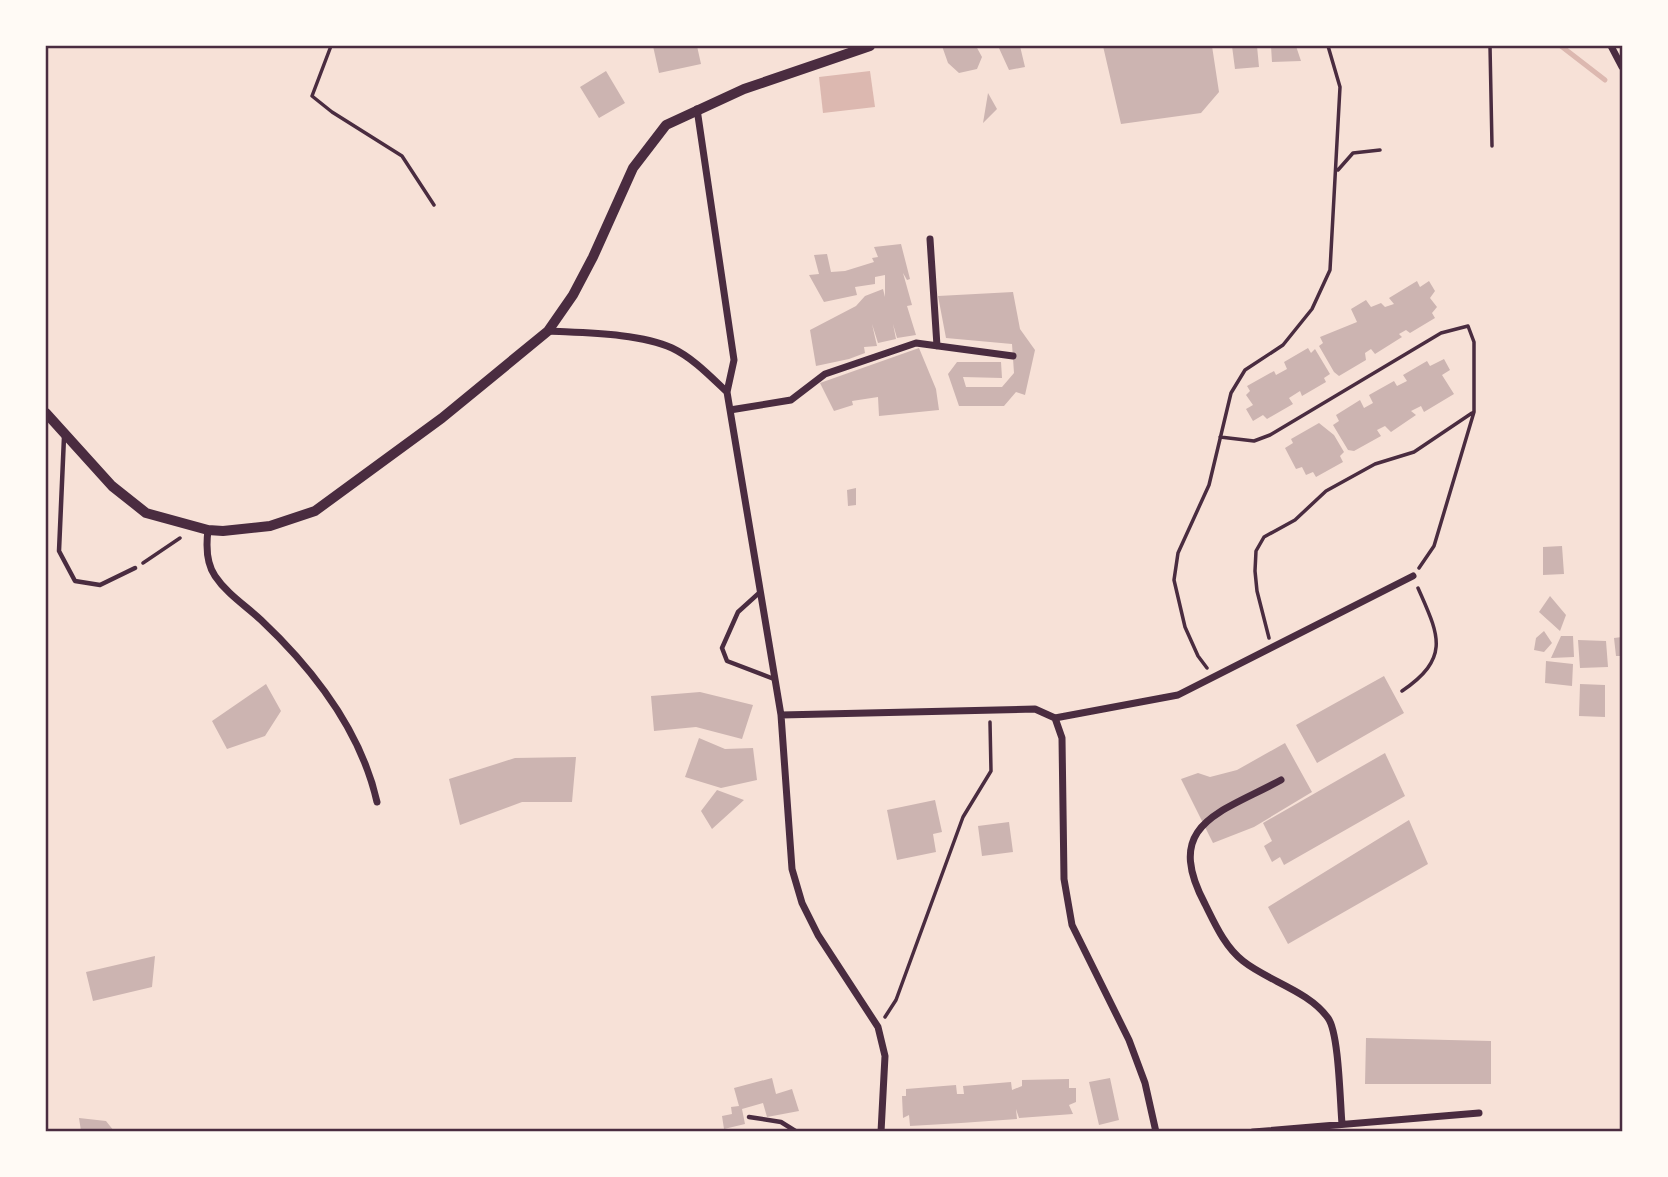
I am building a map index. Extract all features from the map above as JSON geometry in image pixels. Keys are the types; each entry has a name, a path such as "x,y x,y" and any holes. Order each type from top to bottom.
{"street":[{"path":"46,413 112,486 146,513 208,530 270,526 315,511 442,418 548,331 573,295 593,257 633,168 666,125 697,109 870,46"},
{"path":"1611,46 1622,67"},
{"path":"697,109 734,360 727,392 781,715 792,869 802,903 818,935 878,1027 884,1056 881,1132"},
{"path":"930,239 937,346"},
{"path":"548,331 634,339 671,347 699,365 727,392"},
{"path":"730,410 791,400 825,374 916,343 1013,356"},
{"path":"208,530 208,557 214,575 301,663 354,734 372,777 377,802"},
{"path":"781,715 1035,709 1055,718 1178,695 1413,576"},
{"path":"1055,718 1062,738 1064,879 1072,925 1129,1040 1145,1083 1156,1132"},
{"path":"1281,780 1207,821 1192,835 1189,855 1195,886 1228,945 1242,961 1315,1006 1329,1019 1334,1038 1342,1124"},
{"path":"1253,1132 1479,1113"}],"lane":[{"path":"64,432 59,551 75,581 100,585 135,568"},
{"path":"759,593 738,612 722,649 727,661 775,679"},
{"path":"749,1117 781,1122 797,1132"}],"path":[{"path":"331,46 312,96 332,113 402,156 434,205"},
{"path":"1214,676 1198,656 1185,627 1174,580 1178,553 1209,485 1231,393 1245,370 1283,345 1312,309 1330,270 1338,170 1340,87 1328,46"},
{"path":"1490,46 1492,146"},
{"path":"1338,170 1353,152 1380,150"},
{"path":"1220,437 1254,441 1270,435 1441,333 1468,326 1475,342 1474,412 1434,546 1413,576 1437,629 1434,658 1420,678 1402,691"},
{"path":"1272,647 1257,591 1256,551 1264,537 1295,520 1326,491 1376,464 1415,452 1474,412"},
{"path":"135,568 196,527"},
{"path":"878,1027 896,1000 963,817 991,771 990,710"}],"shaded area":[{"path":"870,71 875,107 823,113 819,77"}],"building":[{"path":"653,46 697,46 701,64 659,73"},
{"path":"942,46 976,46 982,57 977,69 959,73 948,63"},
{"path":"998,46 1020,46 1025,67 1009,70"},
{"path":"1103,46 1212,46 1219,92 1201,113 1121,124"},
{"path":"1232,46 1257,46 1259,67 1235,69"},
{"path":"1271,46 1296,46 1301,61 1272,62"},
{"path":"606,71 625,103 599,118 580,87"},
{"path":"988,93 997,109 983,123"},
{"path":"901,244 910,279 907,280 903,273 912,305 907,306 916,335 897,338 893,324 896,339 878,343 872,324 877,346 864,347 865,353 849,359 816,366 810,330 856,306 865,296 883,289 885,297 885,275 875,277 875,284 855,287 857,295 824,302 809,275 819,274 814,255 827,254 831,272 845,271 874,262 872,258 878,257 874,247"},
{"path":"1417,281 1420,287 1429,281 1435,291 1430,298 1437,307 1432,313 1435,318 1410,333 1406,330 1399,334 1402,337 1375,354 1371,349 1365,353 1366,360 1339,376 1334,372 1319,346 1323,343 1320,337 1357,322 1351,309 1366,300 1371,307 1381,303 1385,307 1394,304 1389,298"},
{"path":"1013,292 1020,329 1035,350 1025,395 1016,392 1004,406 959,406 948,374 957,362 1001,362 1002,378 963,377 966,387 1002,387 1014,373 1012,344 946,338 938,296"},
{"path":"919,348 936,389 939,410 879,416 878,397 852,401 853,405 834,411 820,383"},
{"path":"1308,348 1311,353 1315,349 1330,374 1324,378 1326,382 1302,396 1300,391 1289,398 1293,404 1267,419 1263,415 1253,421 1246,409 1253,405 1246,395 1250,391 1247,386 1274,371 1276,375 1287,369 1284,362"},
{"path":"1444,359 1450,370 1442,375 1454,394 1424,412 1421,406 1411,411 1416,415 1391,432 1385,426 1377,430 1381,436 1354,451 1348,450 1333,425 1339,421 1336,415 1360,400 1364,408 1373,403 1369,395 1394,381 1397,386 1407,381 1403,375 1427,361 1430,366"},
{"path":"1319,423 1334,435 1344,452 1340,456 1343,462 1316,477 1313,472 1306,475 1302,467 1296,469 1285,448 1293,443 1291,439"},
{"path":"856,488 856,505 848,506 847,490"},
{"path":"1562,546 1564,574 1543,575 1543,547"},
{"path":"1550,596 1566,615 1560,631 1539,612"},
{"path":"1544,631 1552,643 1544,652 1534,650 1536,638"},
{"path":"1561,636 1573,636 1574,657 1551,658"},
{"path":"1622,637 1622,656 1616,656 1614,638"},
{"path":"1578,640 1606,641 1608,667 1580,668"},
{"path":"1546,661 1573,664 1572,686 1545,683"},
{"path":"1384,676 1404,713 1317,763 1296,725"},
{"path":"266,684 281,711 265,736 227,749 212,721"},
{"path":"1580,684 1605,685 1605,717 1579,716"},
{"path":"700,692 753,705 742,739 696,727 654,731 651,696"},
{"path":"699,738 725,749 753,748 757,780 721,788 685,777"},
{"path":"1285,743 1312,792 1254,827 1213,843 1181,779 1198,773 1210,777 1237,770"},
{"path":"1385,753 1405,796 1284,865 1280,857 1272,862 1264,846 1272,841 1263,823"},
{"path":"576,757 572,802 522,802 460,825 449,779 515,758"},
{"path":"717,790 744,800 712,829 701,811"},
{"path":"935,800 942,832 933,834 936,852 897,860 887,810"},
{"path":"1409,820 1428,864 1288,944 1268,907"},
{"path":"1009,822 1013,852 982,856 978,826"},
{"path":"155,956 152,987 93,1001 86,972"},
{"path":"1366,1038 1491,1041 1491,1084 1365,1084"},
{"path":"772,1078 776,1094 792,1089 799,1111 767,1117 763,1103 742,1109 745,1124 724,1129 722,1116 732,1114 731,1107 739,1106 734,1088"},
{"path":"1110,1078 1119,1120 1099,1125 1089,1082"},
{"path":"1069,1079 1069,1088 1076,1088 1076,1102 1069,1105 1073,1114 1019,1118 1016,1109 1017,1119 910,1126 909,1115 903,1118 902,1096 906,1096 906,1089 956,1085 957,1094 964,1094 963,1086 1011,1082 1012,1090 1022,1086 1022,1080"},
{"path":"79,1118 106,1121 114,1131 81,1131"}],"waterway":[{"path":"1561,46 1605,80"}]}
